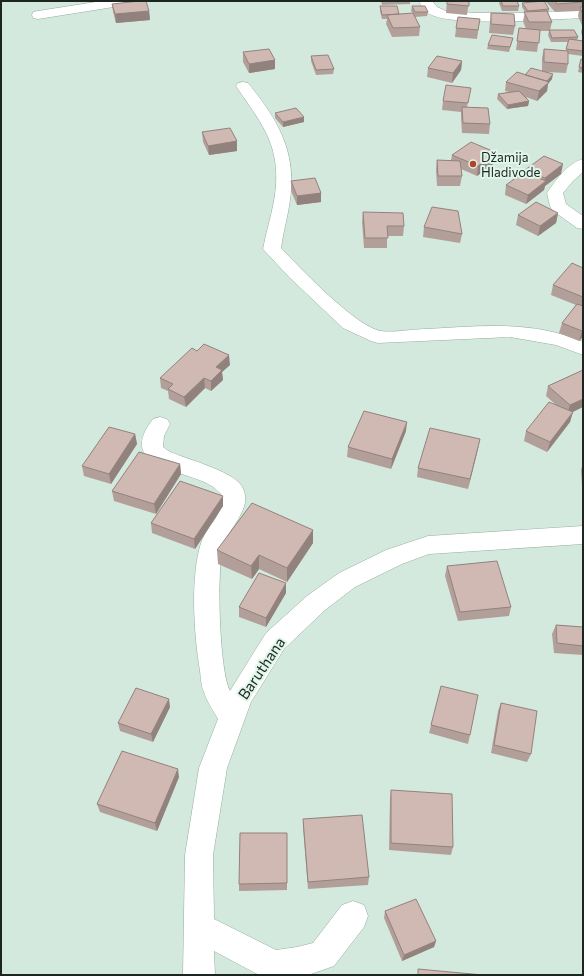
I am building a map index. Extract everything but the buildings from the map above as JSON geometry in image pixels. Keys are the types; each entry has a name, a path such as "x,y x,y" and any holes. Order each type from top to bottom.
{"street":[{"path":"38,15 126,1"},
{"path":"425,1 432,10 444,15 475,17 523,17 583,14"},
{"path":"244,86 261,108 282,151 285,180 282,200 273,235 272,248 295,273 350,324 378,337 510,331 560,339 583,349"},
{"path":"583,164 567,178 555,193 558,206 583,224"},
{"path":"160,424 152,435 151,440 153,450 162,458 219,480 232,490 234,498 233,509 213,542 208,563 207,610 210,654 216,691 232,718"},
{"name":"Baruthana","path":"199,975 200,848 213,768 240,697 275,641 316,603 347,580 394,557 428,545 583,535"},
{"path":"199,926 274,966 297,963 323,955 353,916"}],"place":[{"name":"Džamija Hladivode","path":"473,164"}]}
